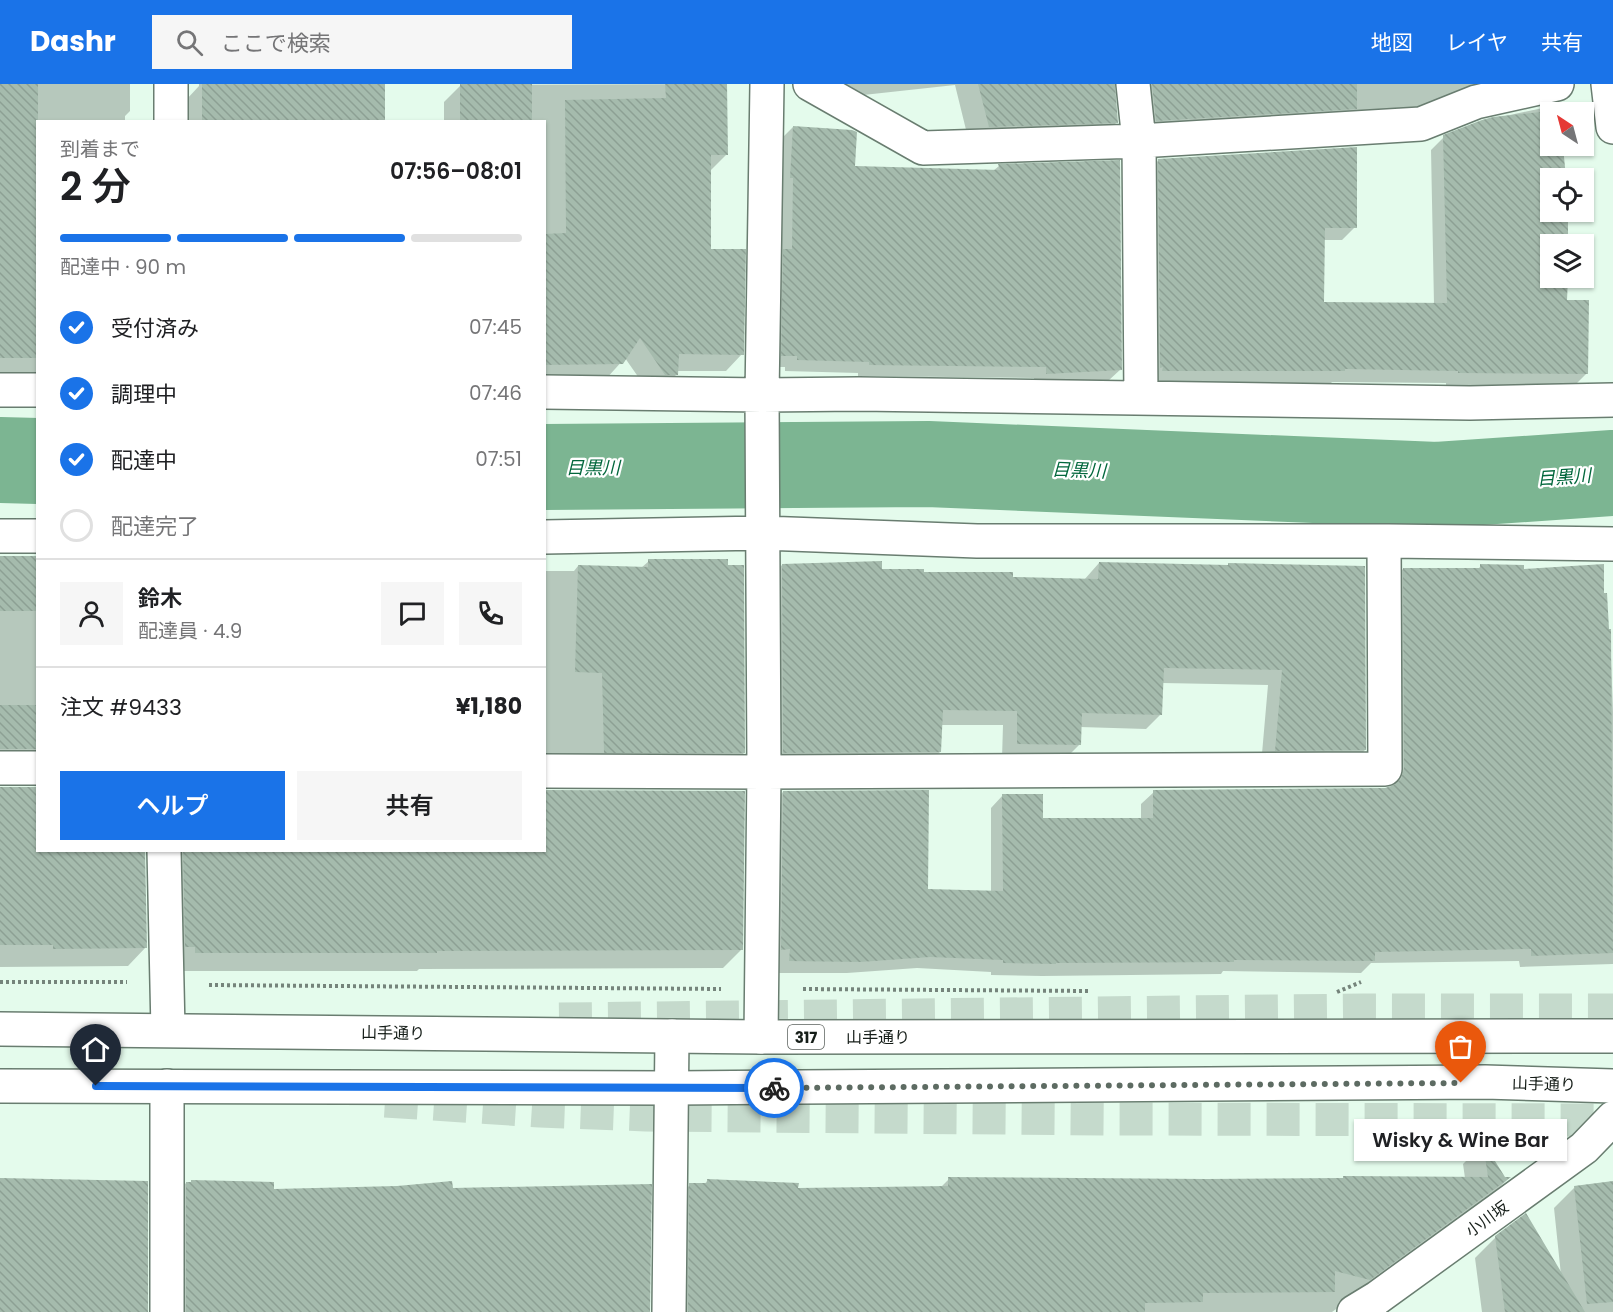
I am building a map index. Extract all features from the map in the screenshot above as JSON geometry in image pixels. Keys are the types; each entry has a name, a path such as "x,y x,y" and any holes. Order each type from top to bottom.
{"street":[{"path":"171,84 171,120"},
{"path":"760,1037 764,772 762,404 767,84"},
{"path":"810,84 923,148 1139,141 1421,124 1455,97 1476,102 1557,84"},
{"path":"1133,84 1139,141 1141,399"},
{"path":"1608,84 1613,127"},
{"path":"0,390 36,390"},
{"path":"546,392 762,404 859,394 1470,403 1613,400"},
{"path":"546,537 763,524 977,541 1613,544"},
{"path":"0,536 36,536"},
{"path":"546,771 1385,770 1384,542"},
{"path":"0,768 36,768"},
{"path":"164,852 168,1030"},
{"name":"山手通り","path":"0,1029 760,1037 1613,1036"},
{"path":"669,1312 672,1036"},
{"name":"山手通り","path":"0,1086 673,1088 1473,1082 1613,1086"},
{"path":"167,1086 167,1312"},
{"name":"小川坂","path":"1354,1312 1377,1298 1584,1148 1613,1118"}],"path":[{"path":"0,982 138,982"}],"building":[{"path":"0,84 38,84 36,358 0,358"},
{"path":"202,84 385,84 385,120 202,120"},
{"path":"460,84 532,84 532,120 460,120"},
{"path":"665,84 727,84 728,155 711,155 711,249 746,249 744,355 679,354 678,375 665,375 640,338 623,364 546,365 546,234 566,233 565,100 666,98"},
{"path":"978,84 1115,84 1118,123 989,127"},
{"path":"1152,84 1357,84 1357,109 1156,121"},
{"path":"1540,112 1540,156 1564,156 1565,168 1540,168 1540,222 1568,222 1568,234 1540,234 1540,288 1568,288 1567,300 1589,300 1588,374 1345,369 1345,371 1162,371 1163,367 1160,368 1158,159 1357,147 1357,228 1325,228 1324,302 1447,303 1443,135 1493,117"},
{"path":"793,126 857,132 855,166 1000,170 998,164 1120,160 1122,370 1046,374 1046,367 869,365 869,362 797,360 797,356 781,356 783,249 792,249 793,178 790,178"},
{"path":"0,556 36,556 36,611 0,611"},
{"path":"648,559 728,559 728,565 744,565 745,753 604,753 602,673 575,672 578,565 648,567"},
{"path":"882,561 882,569 924,569 924,572 1013,572 1013,577 1098,579 1099,562 1365,566 1366,750 1275,751 1282,670 1164,668 1162,715 1082,713 1081,745 1017,744 1017,711 943,710 941,752 783,753 782,564"},
{"path":"1480,564 1524,565 1524,569 1604,564 1604,593 1607,593 1609,629 1611,629 1613,953 1531,956 1531,949 1375,952 1375,961 1234,960 1234,962 1056,964 1003,963 1003,960 930,957 860,962 789,961 790,949 781,950 783,791 929,790 928,889 1003,891 1002,794 1043,794 1043,818 1153,818 1153,790 1385,788 1394,785 1401,779 1404,769 1403,568 1480,568"},
{"path":"0,705 36,705 36,749 0,749"},
{"path":"0,787 36,787 36,852 145,852 147,948 53,949 53,945 0,945"},
{"path":"546,790 745,791 743,950 195,953 195,947 185,947 183,852 546,852"},
{"path":"1483,1142 1505,1177 1511,1177 1370,1280 1335,1271 1335,1292 1203,1293 1203,1302 1145,1303 1145,1312 688,1312 689,1183 707,1183 707,1179 799,1183 798,1188 948,1186 948,1177 1206,1179 1343,1178 1343,1176 1488,1177"},
{"path":"0,1178 148,1181 148,1312 0,1312"},
{"path":"191,1180 274,1182 274,1189 397,1186 452,1181 453,1188 652,1184 650,1312 186,1312 186,1182 191,1182"},
{"path":"1613,1181 1613,1302 1587,1304 1574,1186"},
{"path":"1526,1213 1585,1312 1505,1312 1495,1236"}],"waterway":[{"name":"目黒川","path":"0,460 36,461"},
{"name":"目黒川","path":"546,467 928,464 1437,485 1613,473"}],"tunnel":[{"path":"559,1019 1363,1010 1613,1010"},
{"path":"385,1101 646,1115 1613,1120"}],"way so far":[{"path":"774,1088 1461,1083"}],"place":[{"name":"Wisky & Wine Bar","path":"1461,1083"}],"route":[{"path":"96,1086 774,1088"}]}
